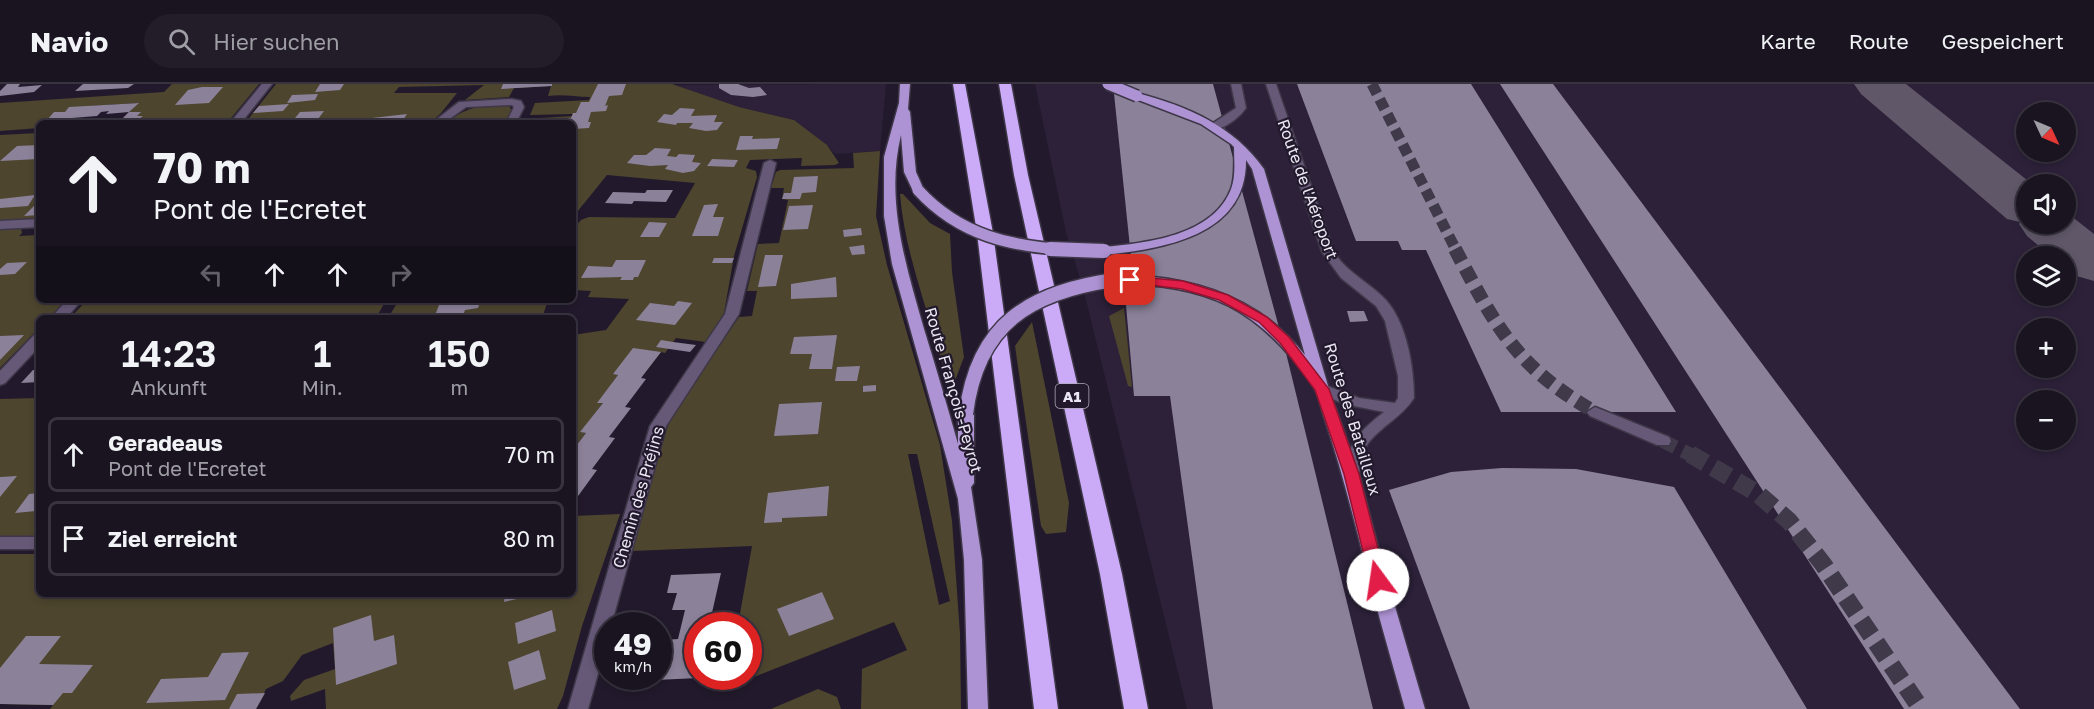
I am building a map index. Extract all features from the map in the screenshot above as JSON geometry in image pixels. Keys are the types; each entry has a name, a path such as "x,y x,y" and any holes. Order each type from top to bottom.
{"highway":[{"path":"959,84 985,233 1046,709"},
{"path":"965,113 966,84"},
{"name":"A1","path":"1005,84 1021,175 1111,574 1136,709"}],"main road":[{"name":"Route François-Peyrot","path":"905,84 904,103 890,156 889,207 892,233 948,442 966,499 973,560 978,709"},
{"name":"Route des Batailleux","path":"1108,84 1180,111 1214,127 1254,161 1261,175 1322,389 1351,474 1373,562 1415,709"},
{"path":"904,103 910,172 918,190 936,209 952,220 997,239 1048,249 1104,251 1141,247 1188,232 1228,205 1238,185 1240,147"},
{"path":"966,499 966,414 976,367 988,342 1007,321 1030,304 1056,292 1091,283 1147,280 1183,285 1208,292 1239,304 1274,328 1296,353 1322,389"}],"street":[{"path":"237,120 267,84"},
{"path":"1214,127 1241,108 1236,84"},
{"name":"Route de l'Aéroport","path":"1271,84 1328,252 1342,274 1384,305 1397,341 1406,394 1404,402 1397,408"},
{"path":"441,120 463,104 512,102 518,103 519,107 512,120"},
{"name":"Chemin des Préjins","path":"578,709 657,426 732,314 770,163"},
{"path":"0,225 36,223"},
{"path":"61,315 72,303"},
{"path":"0,380 36,342"},
{"path":"1322,389 1352,402 1373,407 1397,408"},
{"path":"1351,474 1356,448 1364,436 1397,408"},
{"path":"1595,412 1663,441"},
{"path":"0,543 36,543"}],"shaded area":[{"path":"172,84 259,84 229,120 121,120 138,103 89,106 78,117 61,120 36,120 36,128 0,131 0,103 164,92"},
{"path":"276,84 672,84 739,107 794,120 827,145 839,163 801,166 802,158 750,160 746,168 756,171 757,177 734,256 724,313 706,342 676,338 665,353 661,352 641,378 618,375 598,403 603,403 581,432 586,433 576,446 576,335 606,330 629,299 588,297 591,291 576,290 576,226 581,220 589,217 675,218 695,183 607,175 576,213 576,120 525,120 572,116 573,114 530,115 535,103 589,100 590,97 548,96 551,86 514,88 509,97 465,100 484,85 399,87 394,93 457,93 433,120 247,120"},
{"path":"886,84 880,151 835,154 827,145 794,120 739,107 674,85"},
{"path":"1035,84 2094,84 2094,709 1187,709 1084,292 1066,232"},
{"path":"497,103 509,106 512,111 507,120 450,120 470,109"},
{"path":"36,133 36,219 0,221 0,135"},
{"path":"880,151 876,216 887,265 940,445 952,521 960,634 961,709 861,709 862,669 907,650 894,622 762,674 762,612 740,612 752,546 632,551 670,418 739,317 752,316 757,291 747,291 758,244 779,243 788,200 782,199 784,188 771,188 776,172 854,168 853,153","holes":["908,454 917,454 950,601 939,605"]},
{"path":"900,194 903,194 930,223 950,234 952,272 964,357 953,386 942,364 914,267 905,231"},
{"path":"21,228 22,233 19,236 36,235 36,303 63,303 52,315 36,315 36,331 0,368 0,229"},
{"path":"84,303 343,303 343,305 384,303 378,315 73,315"},
{"path":"397,303 547,303 543,315 390,315"},
{"path":"1124,308 1132,387 1128,386 1109,316"},
{"path":"1032,322 1069,503 1066,532 1046,534 1041,526 1015,346"},
{"path":"36,398 36,537 0,537 0,399"},
{"path":"620,514 557,709 326,709 325,689 291,701 290,696 304,680 335,669 333,643 302,655 283,681 266,689 256,709 50,709 53,705 0,704 0,554 36,554 36,597 576,597 576,516"},
{"path":"818,689 837,697 841,709 771,709"}],"building":[{"path":"7,84 20,84 18,87 42,85 34,92 0,96 0,91"},
{"path":"83,84 134,84 128,88 75,91"},
{"path":"320,84 344,84 340,90 315,92"},
{"path":"503,84 552,84 552,86 501,89"},
{"path":"598,84 626,84 622,95 609,96 605,106 608,105 606,111 591,112 589,128 576,129 576,120 562,120 571,118 581,102 589,102"},
{"path":"719,84 738,84 749,88 760,87 767,95 753,97 731,95 719,88"},
{"path":"1113,84 1213,84 1287,357 1373,709 1213,709 1170,396 1134,396 1126,305 1136,305"},
{"path":"1297,84 1471,84 1676,412 1501,412 1426,250 1402,250 1398,241 1356,241"},
{"path":"1500,84 1553,84 2020,709 1904,709"},
{"path":"223,87 209,103 175,105 188,90"},
{"path":"318,94 315,100 287,103 292,95"},
{"path":"139,103 129,112 106,114 109,111 101,112 97,116 47,120 54,112 65,112 69,107"},
{"path":"289,104 283,111 253,113 259,106"},
{"path":"680,108 695,109 691,116 717,115 714,122 723,122 717,130 706,131 689,128 693,123 677,123 676,125 657,122 664,114 672,115"},
{"path":"324,111 317,120 287,120 295,118 300,112"},
{"path":"129,112 141,112 137,116 143,116 139,119 121,120"},
{"path":"407,114 403,120 370,120"},
{"path":"740,136 753,136 752,139 780,138 777,149 736,150"},
{"path":"36,145 36,159 0,161 17,146"},
{"path":"655,148 671,149 667,156 695,155 692,162 701,163 694,171 683,173 665,169 668,165 650,166 627,163 634,155 646,155"},
{"path":"712,159 738,160 734,167 707,166"},
{"path":"818,176 816,192 802,193 800,199 782,199 784,193 791,193 794,177"},
{"path":"647,190 673,190 666,202 605,203 613,192 645,193"},
{"path":"35,195 28,206 0,208 0,199"},
{"path":"36,204 36,215 24,216"},
{"path":"718,204 713,217 724,217 718,236 692,236 704,205"},
{"path":"813,205 808,229 783,230 789,206"},
{"path":"649,222 667,223 659,237 640,237"},
{"path":"861,228 862,235 844,237 843,230"},
{"path":"864,245 865,254 852,255 849,247"},
{"path":"765,255 783,255 776,286 758,287"},
{"path":"714,258 734,258 732,263 712,263"},
{"path":"616,260 646,260 638,277 634,277 633,280 620,280 622,277 581,278 588,266 612,267"},
{"path":"27,262 15,274 0,275 0,269 7,263"},
{"path":"836,277 837,297 791,299 791,284"},
{"path":"678,301 692,303 675,325 636,320 650,303 674,306"},
{"path":"343,303 364,303 363,304 342,305"},
{"path":"440,303 480,303 478,308 465,310 463,315 435,315"},
{"path":"1347,311 1364,311 1368,321 1350,322"},
{"path":"24,335 0,360 0,336"},
{"path":"837,335 832,369 809,369 812,354 790,354 794,337"},
{"path":"661,340 696,345 690,352 656,347"},
{"path":"633,348 661,352 641,378 646,379 625,407 631,408 609,437 615,438 592,469 597,470 576,499 576,446 586,433 580,432 603,403 597,403 618,375 613,374"},
{"path":"860,366 857,381 835,381 837,367"},
{"path":"33,370 36,370 36,382 21,383"},
{"path":"876,385 876,391 863,392 863,386"},
{"path":"822,402 818,434 774,436 779,404"},
{"path":"1502,468 1576,469 1674,487 1807,709 1470,709 1389,490 1451,472"},
{"path":"17,476 0,497 0,477"},
{"path":"829,486 827,516 782,518 782,522 764,523 768,493"},
{"path":"36,493 36,511 15,513 29,494"},
{"path":"721,573 712,612 672,610 677,593 667,593 671,575"},
{"path":"822,592 834,619 789,636 777,609"},
{"path":"505,597 525,597 504,602"},
{"path":"552,610 556,631 518,644 515,623"},
{"path":"684,614 684,679 672,679 672,639 678,639"},
{"path":"371,615 374,641 394,635 397,664 336,685 333,628"},
{"path":"26,636 61,636 39,664 93,665 72,693 63,693 53,705 0,704 0,668"},
{"path":"539,650 546,679 514,690 508,662"},
{"path":"249,652 225,700 146,703 161,679 208,677 222,653"},
{"path":"265,693 256,709 229,709 237,694"}],"taxiway":[{"path":"1877,84 2016,199"},
{"path":"2059,234 2094,263"}],"tunnel":[{"path":"1372,84 1456,250"},
{"path":"1455,249 1496,323 1511,343 1546,379 1595,412"},
{"path":"1663,441 1693,456"},
{"path":"1690,454 1757,493 1789,521 1823,564 1921,709"}],"route":[{"path":"1130,280 1183,285 1223,297 1253,312 1285,340 1322,389 1351,474 1378,580"}]}
